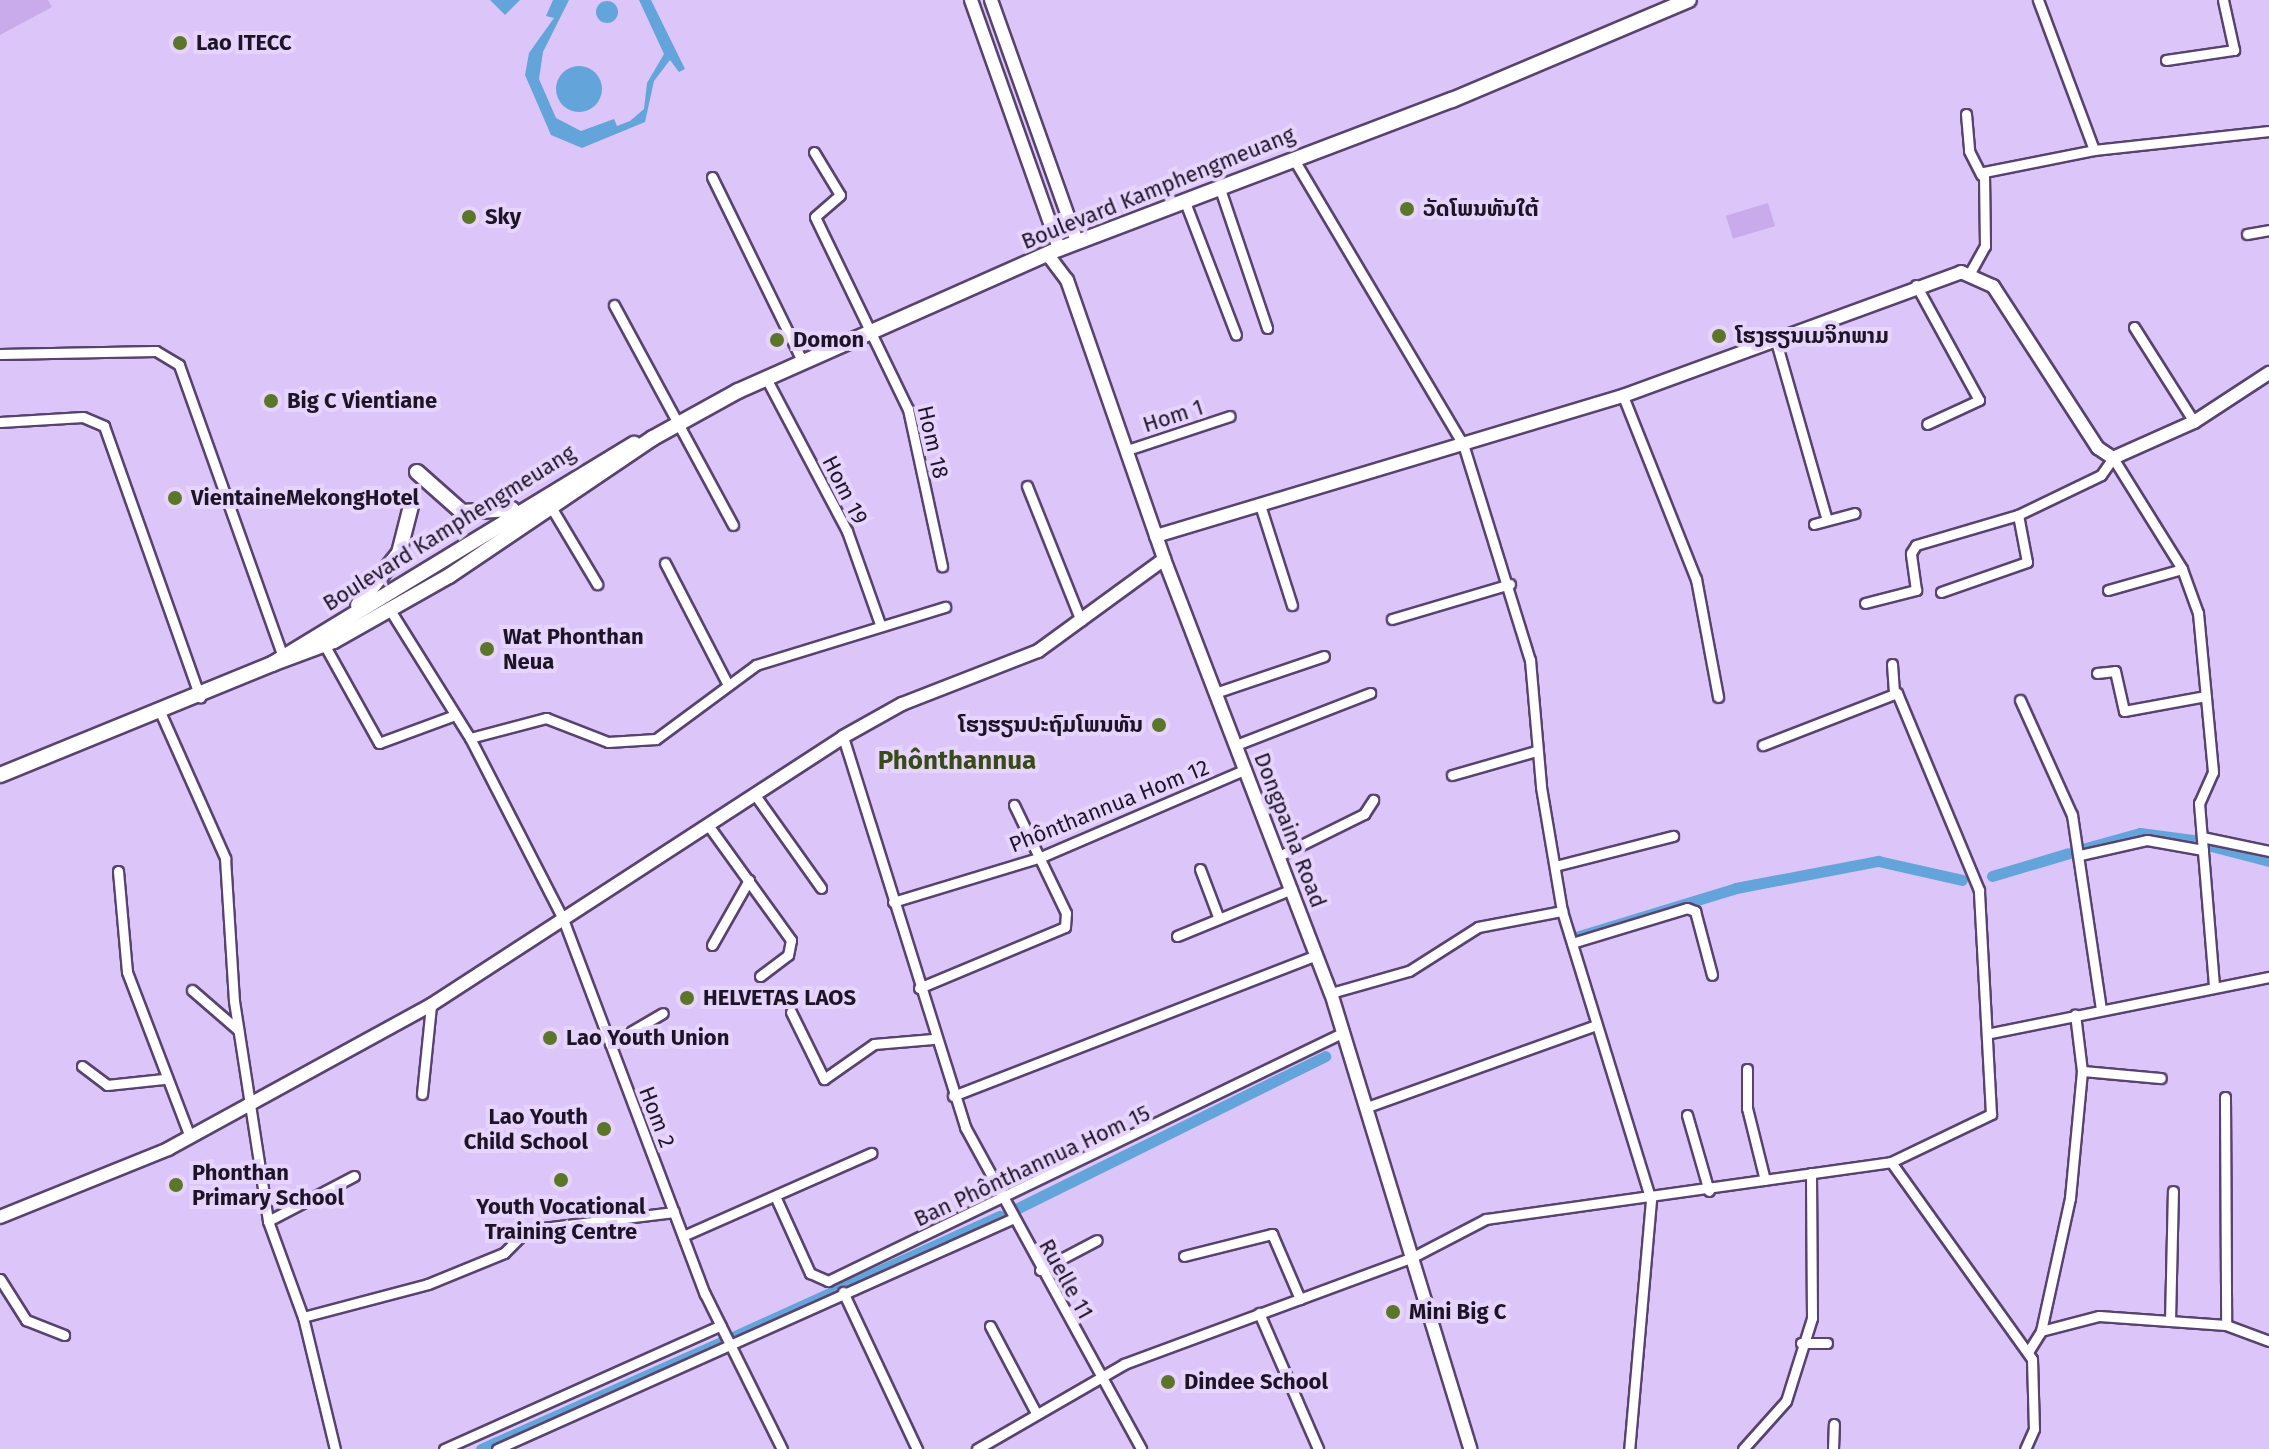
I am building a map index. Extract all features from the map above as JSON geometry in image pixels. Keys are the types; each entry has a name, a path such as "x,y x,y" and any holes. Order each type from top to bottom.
{"main road":[{"name":"Boulevard Kamphengmeuang","path":"0,775 161,714 280,661 325,646 469,564 679,422 802,361 1077,242 1185,202 1689,0"},
{"name":"Boulevard Kamphengmeuang","path":"280,661 531,503 653,438"},
{"path":"417,472 462,512 491,515 531,503"},
{"path":"348,617 399,553 411,506"}],"street":[{"name":"Dongpaina Road","path":"971,0 1054,252 1067,280 1164,559 1281,855 1370,1106 1471,1449"},
{"path":"991,0 1077,242"},
{"path":"2038,0 2094,150"},
{"path":"2166,60 2234,50 2223,0"},
{"path":"1156,536 1623,396 1916,285 1971,271 1985,246 1981,175 1969,151 1966,114"},
{"path":"1981,175 2094,150 2269,131"},
{"name":"Hom 18","path":"814,152 840,195 815,217 908,409 942,566"},
{"path":"1293,158 1463,444 1510,584 1530,660 1536,751 1562,911 1594,1026 1651,1200 1629,1449"},
{"path":"712,177 802,361"},
{"path":"1219,186 1267,328"},
{"path":"1185,202 1236,335"},
{"path":"2247,234 2269,230"},
{"path":"1971,271 1993,286 2098,448 2113,458 2182,569 2198,613 2213,772 2200,793 2214,985"},
{"path":"1916,285 1979,400 1927,424"},
{"path":"614,305 733,525"},
{"path":"2134,327 2194,422"},
{"path":"1775,338 1827,520"},
{"path":"0,354 156,351 179,365 280,661"},
{"path":"1865,603 1916,590 1911,553 1916,545 2018,515 2101,475 2113,458 2194,422 2269,373"},
{"name":"Hom 19","path":"766,378 847,531 880,624"},
{"path":"1623,396 1696,579 1718,697"},
{"name":"Hom 1","path":"1127,450 1230,416"},
{"path":"0,422 83,417 104,426 200,698"},
{"path":"1027,486 1081,621"},
{"path":"1260,505 1292,605"},
{"path":"551,507 597,584"},
{"path":"1814,524 1855,513"},
{"path":"1941,592 2027,562 2018,515"},
{"path":"460,548 469,564"},
{"path":"0,1217 190,1137 431,1005 843,737 902,704 1038,651 1164,559"},
{"path":"440,560 449,576"},
{"path":"665,563 726,681"},
{"path":"2108,590 2182,569"},
{"path":"1392,619 1510,584"},
{"path":"470,738 554,718 608,742 643,742 682,722 726,681 794,650 945,607"},
{"name":"Hom 2","path":"390,610 470,738 563,919 683,1236 730,1345 782,1449"},
{"path":"325,646 379,743 455,715"},
{"path":"1215,693 1324,656"},
{"path":"977,1449 1100,1375 1413,1257 1513,1211 1651,1200 1891,1162 1991,1114 1991,1033 1979,890 1894,690 1892,664"},
{"path":"2097,673 2115,671 2124,711 2206,696"},
{"path":"1763,745 1894,690"},
{"path":"1236,745 1370,693"},
{"path":"2020,700 2067,803 2080,855 2101,1008"},
{"path":"161,714 225,858 238,1030 247,1105 268,1221 303,1317 335,1449"},
{"name":"Ruelle 11","path":"843,737 933,1039 953,1096 1001,1201 1141,1449"},
{"path":"1452,775 1536,751"},
{"name":"Phônthannua Hom 12","path":"893,902 1041,857 1246,769"},
{"path":"755,795 821,888"},
{"path":"1281,855 1364,814 1373,800"},
{"path":"919,988 1065,927 1041,857 1014,805"},
{"path":"708,825 792,944 760,976"},
{"path":"1555,866 1673,836"},
{"path":"2202,837 2269,851"},
{"path":"2080,855 2147,840 2203,850"},
{"path":"1200,869 1219,919"},
{"path":"118,871 127,972 164,1079 190,1137"},
{"path":"712,945 749,880"},
{"path":"1177,936 1292,889"},
{"path":"1572,943 1687,908 1695,911 1712,975"},
{"path":"1331,993 1409,971 1478,927 1562,911"},
{"path":"953,1096 1316,955"},
{"path":"1991,1033 2214,985 2269,977"},
{"path":"192,990 238,1030"},
{"path":"422,1094 431,1005"},
{"path":"791,1012 824,1079 874,1044 933,1039"},
{"path":"610,1044 663,1013"},
{"path":"2028,1352 2041,1331 2070,1198 2082,1071 2075,1014"},
{"path":"1370,1106 1594,1026"},
{"name":"Ban Phônthannua Hom 15","path":"775,1196 818,1281 1001,1201 1344,1032"},
{"path":"82,1066 107,1085 164,1079"},
{"path":"1747,1069 1747,1108 1765,1180"},
{"path":"2082,1071 2161,1078"},
{"path":"2225,1097 2226,1325"},
{"path":"1687,1115 1709,1191"},
{"path":"683,1236 871,1153"},
{"path":"1891,1162 2028,1352 2034,1429 2025,1449"},
{"path":"1743,1449 1786,1401 1801,1343 1812,1318 1811,1173"},
{"path":"268,1221 354,1176"},
{"path":"2170,1321 2173,1191"},
{"path":"303,1317 428,1284 504,1253 527,1230 674,1212"},
{"path":"497,1449 1012,1219"},
{"path":"1184,1256 1272,1234 1300,1299"},
{"path":"1040,1270 1097,1240"},
{"path":"0,1279 26,1320 64,1335"},
{"path":"843,1292 917,1449"},
{"path":"1259,1313 1318,1449"},
{"path":"2041,1331 2099,1316 2226,1325 2269,1341"},
{"path":"444,1449 721,1325"},
{"path":"990,1326 1036,1413"},
{"path":"1801,1343 1827,1343"},
{"path":"1833,1449 1834,1424"}],"shaded area":[{"path":"0,0 48,0 52,7 0,35"},
{"path":"1768,203 1775,226 1733,239 1726,216"}],"water":[{"path":"490,0 520,0 505,15"},
{"path":"553,0 569,0 543,52 539,79 556,118 581,131 614,119 617,126 630,121 644,109 647,83 664,54 639,0 651,0 685,69 679,72 670,60 654,81 645,122 582,148 551,135 525,75 529,53 554,18 546,16"},
{"path":"607,1 618,12 607,23 596,12"},
{"path":"579,66 595,73 602,89 595,105 579,112 563,105 556,89 563,73"}],"waterway":[{"path":"2086,848 2140,833 2193,840"},
{"path":"2211,846 2269,861"},
{"path":"1992,876 2069,853"},
{"path":"1576,937 1736,888 1878,861 1962,880"},
{"path":"1016,1209 1325,1056"},
{"path":"735,1336 1000,1216"},
{"path":"481,1449 721,1342"}],"place":[{"name":"Lao ITECC","path":"180,43"},
{"name":"ວັດໂພນທັນໃຕ້","path":"1407,209"},
{"name":"Sky","path":"469,217"},
{"name":"ໂຮງຮຽນເມຈິກພາມ","path":"1719,336"},
{"name":"Domon","path":"777,340"},
{"name":"Big C Vientiane","path":"271,401"},
{"name":"VientaineMekongHotel","path":"175,498"},
{"name":"Wat Phonthan Neua","path":"487,649"},
{"name":"ໂຮງຮຽນປະຖົມໂພນທັນ","path":"1159,725"},
{"name":"HELVETAS LAOS","path":"687,998"},
{"name":"Lao Youth Union","path":"550,1038"},
{"name":"Lao Youth Child School","path":"604,1129"},
{"name":"Youth Vocational Training Centre","path":"561,1180"},
{"name":"Phonthan Primary School","path":"176,1185"},
{"name":"Mini Big C","path":"1393,1312"},
{"name":"Dindee School","path":"1168,1382"}],"district":[{"name":"Phônthannua","path":"957,761"}]}
